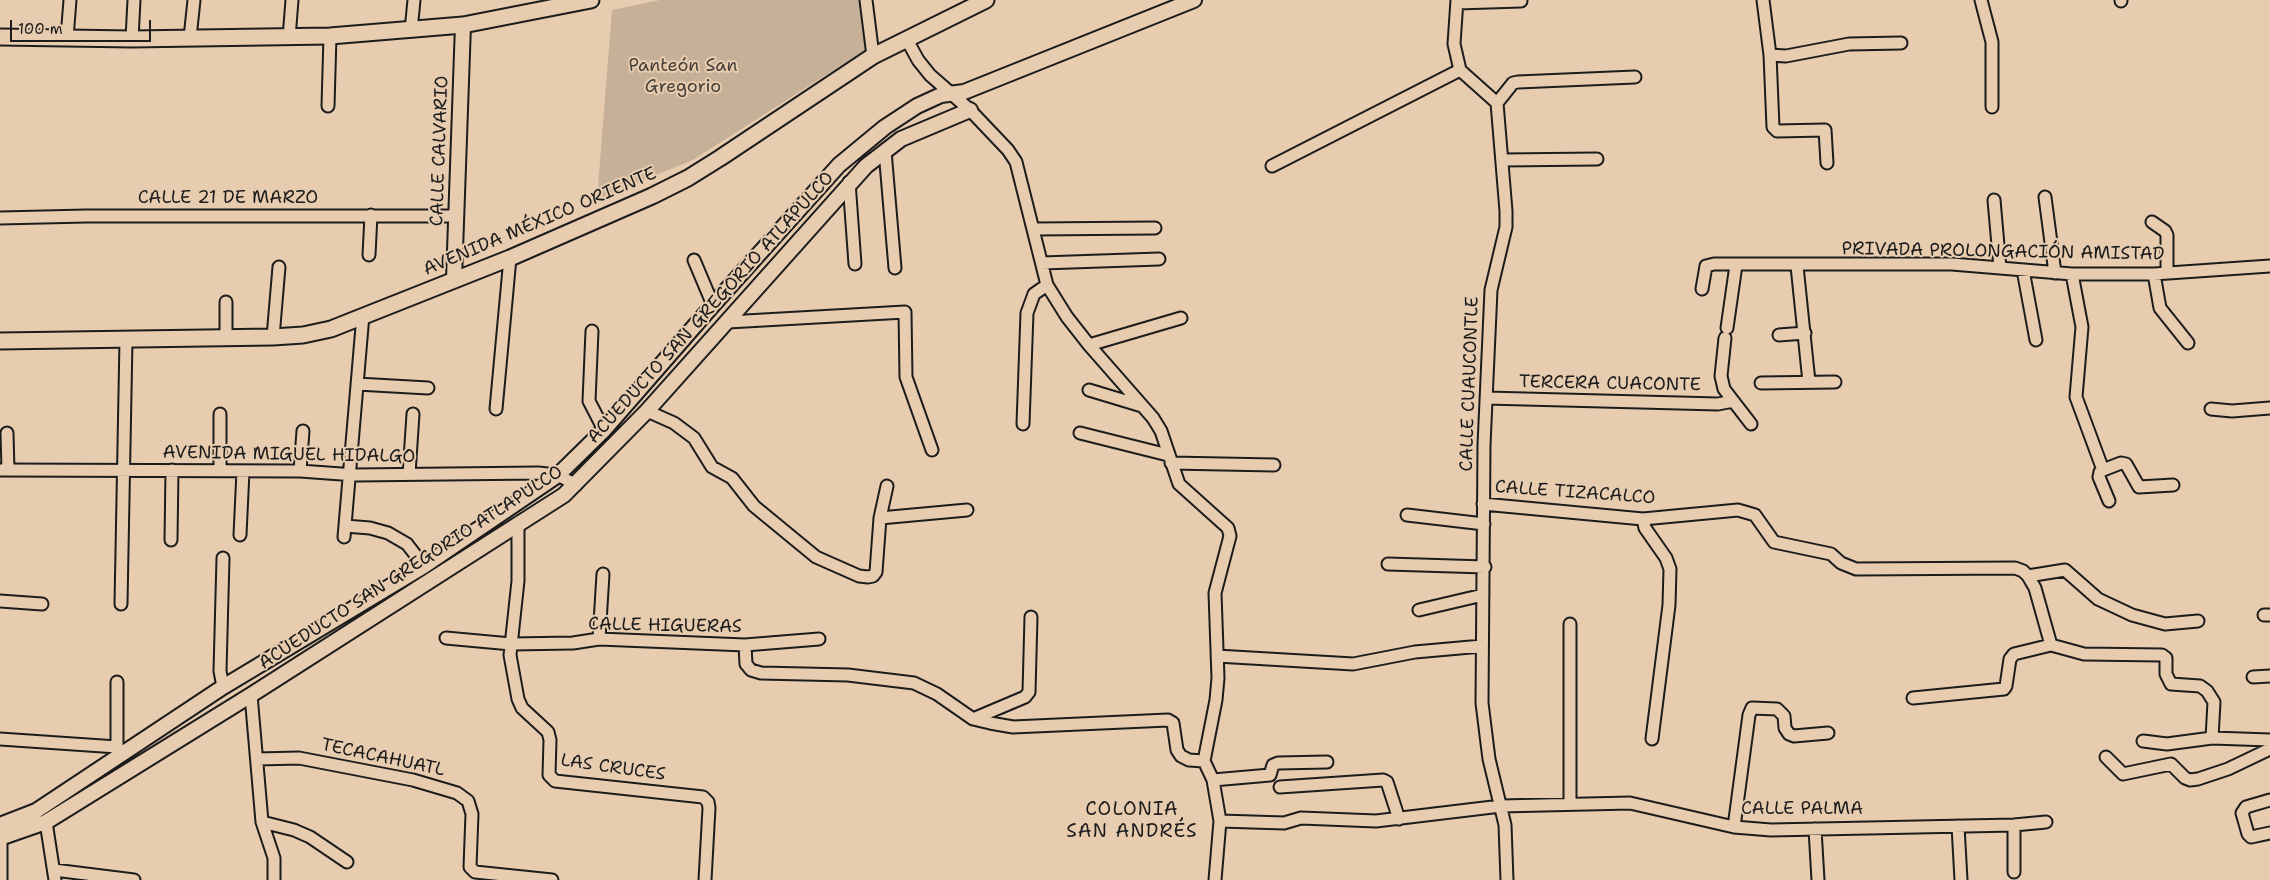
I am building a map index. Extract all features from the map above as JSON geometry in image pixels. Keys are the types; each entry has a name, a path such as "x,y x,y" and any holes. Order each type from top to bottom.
{"main road":[{"path":"0,37 132,39 330,36 463,25 545,5 591,0"},
{"name":"AVENIDA MÉXICO ORIENTE","path":"0,341 273,337 316,333 510,258 616,213 688,178 873,56 986,0"}],"street":[{"path":"67,38 70,0"},
{"path":"132,39 134,0"},
{"path":"190,38 194,0"},
{"path":"289,38 292,0"},
{"path":"411,30 414,0"},
{"path":"866,0 873,56"},
{"name":"ACUEDUCTO SAN GREGORIO ATLAPULCO","path":"0,833 36,811 120,750 424,566 558,475 604,430 713,305 854,151 885,127 917,106 941,94 964,92 1194,0"},
{"path":"1763,0 1770,55 1773,127 1776,132 1823,129 1826,133 1827,164"},
{"path":"1981,0 1992,42 1992,107"},
{"path":"1521,1 1457,2 1454,44 1460,70 1497,103 1513,83 1518,82 1635,77"},
{"name":"CALLE CALVARIO","path":"454,279 463,25"},
{"path":"328,106 330,36"},
{"path":"906,38 918,60 930,75 970,110 1008,150 1016,162 1047,285 1067,317 1144,407 1161,432 1179,484 1228,528 1230,536 1215,593 1216,700 1204,761 1212,780 1220,821 1215,880"},
{"path":"1770,55 1786,56 1849,44 1901,43"},
{"path":"1272,166 1460,70"},
{"name":"CALLE CUAUCONTLE","path":"1497,103 1503,160 1506,227 1491,290 1483,504 1482,703 1485,734 1505,825 1507,880"},
{"name":"ACUEDUCTO SAN GREGORIO ATLAPULCO","path":"0,833 46,822 251,695 556,500 576,485 647,411 728,322 850,182 885,151 914,133 970,110"},
{"path":"885,151 895,268"},
{"path":"1503,160 1597,159"},
{"path":"850,182 855,264"},
{"path":"2045,197 2055,272"},
{"path":"1994,200 2000,268"},
{"path":"369,255 371,215"},
{"name":"CALLE 21 DE MARZO","path":"0,218 456,216"},
{"path":"2152,222 2165,231 2167,273"},
{"path":"1034,229 1155,228"},
{"path":"496,409 510,258"},
{"path":"1042,263 1159,259"},
{"path":"694,260 713,305"},
{"name":"PRIVADA PROLONGACIÓN AMISTAD","path":"1702,290 1706,266 1714,264 1797,266 1952,264 2072,274 2154,274 2270,266"},
{"path":"1736,265 1720,376 1724,389 1751,424"},
{"path":"1797,266 1809,382"},
{"path":"273,337 279,267"},
{"path":"2023,270 2036,340"},
{"path":"2072,274 2082,327 2076,397 2103,470"},
{"path":"2154,274 2160,308 2188,343"},
{"path":"1023,424 1027,313 1034,294 1047,285"},
{"path":"226,302 226,338"},
{"path":"728,322 897,310 904,312 906,377 932,450"},
{"path":"363,315 344,531 370,528 398,538 407,544 424,566"},
{"path":"1089,345 1181,318"},
{"path":"592,330 589,401 604,430"},
{"path":"1779,335 1805,333"},
{"path":"121,604 124,472 122,462 126,340"},
{"path":"1761,383 1835,382"},
{"path":"357,384 428,388"},
{"path":"1089,390 1144,407"},
{"name":"TERCERA CUACONTE","path":"1486,398 1718,404 1733,401"},
{"path":"2211,409 2232,411 2270,408"},
{"path":"647,411 674,423 694,438 712,467 732,478 754,506 816,557 860,576 873,576 876,572 880,518 886,486"},
{"path":"220,414 220,470"},
{"path":"409,474 413,414"},
{"path":"300,471 303,431"},
{"path":"4,470 6,433"},
{"path":"1080,433 1169,459 1274,465"},
{"path":"2109,501 2099,477 2100,472 2121,463 2126,464 2139,487 2174,485"},
{"name":"AVENIDA MIGUEL HIDALGO","path":"4,470 124,472 220,470 348,474 558,475 576,485"},
{"path":"171,540 172,470"},
{"path":"240,535 243,471"},
{"name":"CALLE TIZACALCO","path":"1483,504 1642,519 1738,510 1755,514 1774,542 1831,554 1841,563 1856,569 2015,568 2023,571 2028,576"},
{"path":"880,518 967,510"},
{"path":"1407,515 1484,524"},
{"path":"1642,519 1645,528 1666,558 1670,569 1669,606 1652,739"},
{"name":"LAS CRUCES","path":"518,524 518,581 510,655 518,699 522,708 548,732 550,740 549,775 551,779 703,798 708,802 709,808 705,880"},
{"path":"223,558 220,671 223,687"},
{"path":"1388,564 1484,567"},
{"path":"2051,645 2034,588 2028,576 2065,570 2098,599 2132,615 2165,624 2198,622"},
{"path":"599,639 603,574"},
{"path":"1419,610 1483,595"},
{"path":"0,601 42,604"},
{"path":"972,719 1025,697 1029,692 1031,617"},
{"path":"1570,624 1570,803"},
{"name":"CALLE HIGUERAS","path":"446,638 511,644 572,643 599,639 745,645 819,638"},
{"path":"745,645 746,664 750,670 761,673 848,674 914,683 937,694 972,719 1013,726 1168,720 1173,723 1177,750 1181,756 1188,760 1204,761"},
{"path":"1913,698 2004,689 2010,659 2014,654 2051,645 2084,654 2162,655 2166,658 2166,674 2171,684 2200,686 2207,690 2214,702 2212,738"},
{"path":"1217,656 1353,664 1415,652 1482,646"},
{"path":"2253,677 2270,676"},
{"path":"0,739 120,750 117,682"},
{"path":"251,695 262,822 274,858 276,870 274,880"},
{"path":"1734,827 1749,715 1752,708 1777,709 1784,716 1785,728 1789,734 1794,736 1828,733"},
{"path":"2143,741 2167,744 2212,738 2270,740"},
{"path":"2106,757 2123,774 2170,764 2185,778 2190,780 2228,769 2270,748"},
{"name":"TECACAHUATL","path":"257,759 299,758 412,780 457,793 468,801 472,814 470,867 475,872 552,880"},
{"path":"1212,780 1270,775 1273,765 1278,763 1327,762"},
{"path":"1280,787 1383,780 1387,782 1398,819"},
{"path":"2270,800 2246,807 2242,813 2248,834 2251,836 2270,832"},
{"name":"CALLE PALMA","path":"1220,821 1284,823 1301,818 1348,821 1398,819 1501,806 1630,803 1734,827 1815,829 1869,826 2014,825 2046,822"},
{"path":"46,822 55,875 133,880"},
{"path":"262,822 294,830 310,837 347,862"},
{"path":"2014,825 2014,872"},
{"path":"1958,826 1961,880"},
{"path":"1815,829 1818,880"},
{"path":"0,833 0,880"}],"green space":[{"name":"Panteón San Gregorio","path":"660,0 859,0 865,50 693,160 597,199 612,10"}],"district":[{"name":"COLONIA SAN ANDRÉS","path":"1132,821"}]}
